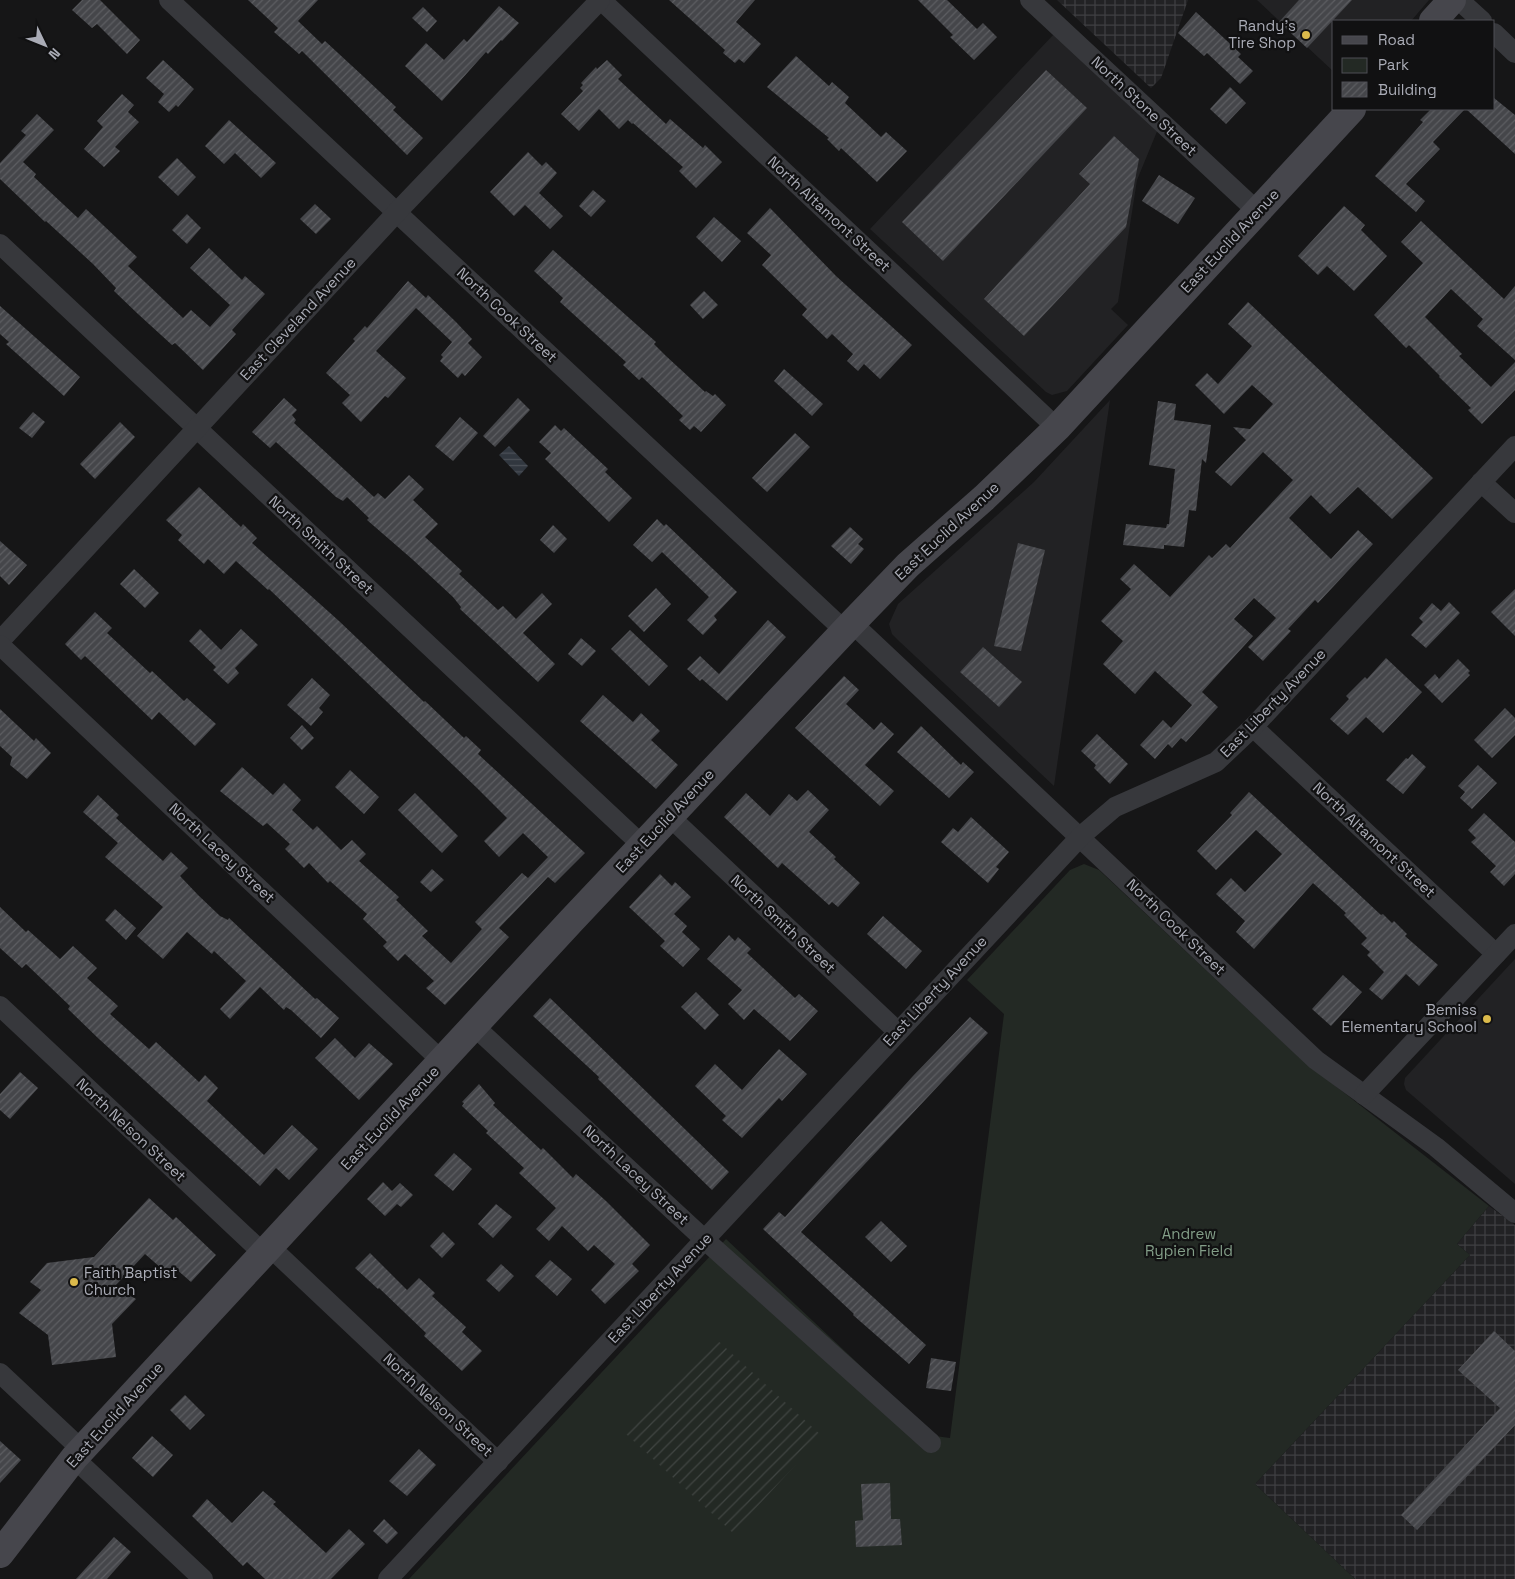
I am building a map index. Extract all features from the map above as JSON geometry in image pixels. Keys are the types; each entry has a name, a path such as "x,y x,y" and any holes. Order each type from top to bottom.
{"main road":[{"path":"1434,20 1452,0"},
{"name":"East Euclid Avenue","path":"0,1554 78,1454 669,816 908,565 984,498 1057,428 1351,110"}],"street":[{"name":"North Cook Street","path":"169,0 848,627 1081,836 1316,1060 1436,1147 1515,1213"},
{"name":"East Cleveland Avenue","path":"0,641 397,212 600,0"},
{"name":"North Altamont Street","path":"600,0 1057,428"},
{"name":"North Stone Street","path":"1030,0 1258,212"},
{"path":"1459,0 1481,20"},
{"path":"1495,34 1515,53"},
{"name":"North Smith Street","path":"0,244 642,845"},
{"name":"East Liberty Avenue","path":"388,1579 705,1240 897,1031 1081,836 1115,807 1216,762 1253,727 1515,446"},
{"path":"1481,482 1515,513"},
{"name":"North Lacey Street","path":"0,645 443,1062"},
{"name":"North Altamont Street","path":"1253,727 1496,954"},
{"name":"North Smith Street","path":"669,816 897,1031"},
{"path":"1364,1095 1515,934"},
{"name":"North Nelson Street","path":"0,1006 498,1462"},
{"name":"North Lacey Street","path":"475,1027 705,1240 931,1443"},
{"path":"0,1373 203,1579"}],"shaded area":[{"path":"1057,0 1188,0 1161,78 1151,88"},
{"path":"1257,0 1429,0 1412,20 1332,20 1332,70"},
{"path":"1055,33 1158,129 1137,180 1118,302 1111,309 1128,325 1067,391 1052,395 1046,392 870,229"},
{"path":"1110,400 1054,786 900,642 892,634 889,624 898,604 1034,482"},
{"path":"509,446 528,466 519,476 499,455"},
{"name":"Bemiss Elementary School","path":"1515,959 1515,1184 1406,1090 1404,1084 1405,1078"},
{"path":"1489,1206 1515,1225 1515,1579 1355,1579 1255,1484 1470,1255 1457,1244"}],"green space":[{"name":"Andrew Rypien Field","path":"1084,864 1099,870 1301,1059 1489,1206 1457,1244 1470,1255 1255,1484 1355,1579 409,1579 726,1239 935,1436 950,1438 1004,1014 967,980 1070,870"},
{"path":"715,1338 822,1436 733,1533 626,1434"}],"building":[{"path":"82,0 100,0 140,40 127,54 97,24 92,28 72,10"},
{"path":"248,0 318,0 298,21 322,44 325,41 364,77 396,107 393,110 423,138 407,155 302,51 299,54 274,32 278,28"},
{"path":"669,0 755,0 736,22 761,44 744,63 739,59 735,63 723,53 725,50"},
{"path":"918,0 947,0 977,29 983,23 997,37 974,60 950,37 953,35"},
{"name":"Randy's Tire Shop","path":"1299,0 1352,0 1307,48 1279,22"},
{"path":"499,6 519,23 488,54 486,52 442,101 405,66 426,43 444,60 464,39 467,42"},
{"path":"423,7 437,21 427,32 412,18"},
{"path":"1196,12 1241,54 1238,57 1253,71 1240,84 1207,53 1204,56 1178,33"},
{"path":"796,56 829,86 832,82 849,97 845,103 881,137 886,132 907,151 877,182 841,148 839,151 827,139 829,138 767,87"},
{"path":"163,60 194,89 178,107 176,105 169,112 158,102 164,94 146,78"},
{"path":"607,60 622,75 618,79 666,124 670,119 703,148 705,145 722,162 696,188 679,171 683,167 628,120 619,129 599,109 579,131 561,114 583,91 580,88 583,85 581,83 596,67 597,69"},
{"path":"1046,70 1087,108 943,261 902,222"},
{"path":"1230,87 1246,103 1226,124 1210,109"},
{"path":"122,94 134,105 128,112 139,122 115,147 120,151 104,167 84,149 103,127 97,121"},
{"path":"1495,99 1515,115 1515,154 1467,110 1495,110"},
{"path":"1430,110 1464,110 1433,142 1440,149 1406,184 1425,201 1416,212 1375,176 1423,122 1420,120"},
{"path":"37,114 54,130 23,162 36,174 34,177 78,218 86,209 137,257 128,266 183,318 191,310 210,327 230,305 190,268 209,248 242,280 245,276 265,294 232,330 236,334 203,370 175,343 172,345 138,314 114,291 116,288 93,264 0,179 0,163 26,135 21,131"},
{"path":"229,120 276,163 261,178 235,153 224,164 205,146"},
{"path":"1114,136 1139,159 1126,227 1024,336 984,299 1090,184 1079,174"},
{"path":"528,152 542,166 546,162 557,173 539,193 563,216 550,229 525,205 514,216 490,192"},
{"path":"177,158 196,177 178,196 158,177"},
{"path":"1159,175 1195,198 1178,224 1142,201"},
{"path":"593,190 606,201 591,217 579,206"},
{"path":"315,204 331,219 316,234 300,219"},
{"path":"1344,206 1365,225 1361,230 1387,256 1354,291 1327,266 1318,275 1298,256"},
{"path":"770,208 836,276 912,345 880,379 864,364 858,371 847,361 853,354 832,334 827,339 802,315 807,309 762,265 771,255 747,233"},
{"path":"187,214 201,228 187,244 172,230"},
{"path":"714,217 741,241 722,262 696,237"},
{"path":"1421,221 1504,299 1515,286 1515,360 1477,326 1483,319 1451,289 1425,317 1462,354 1459,356 1491,387 1515,362 1515,390 1482,424 1468,410 1471,408 1440,376 1409,345 1406,348 1374,315 1423,263 1401,242"},
{"path":"553,250 656,342 654,344 705,392 713,396 715,394 726,405 701,432 694,426 690,430 679,420 683,416 642,377 639,380 623,365 626,362 560,302 563,298 534,271"},
{"path":"408,281 426,298 428,295 456,322 472,339 468,343 482,357 465,376 462,373 458,378 440,361 443,357 441,355 452,342 416,308 376,351 406,378 388,398 385,396 361,422 342,403 350,395 326,373 355,341 353,339 365,326 367,328"},
{"path":"704,291 718,305 703,319 690,305"},
{"path":"1248,302 1433,478 1392,519 1358,487 1330,514 1311,495 1289,518 1331,559 1358,530 1373,544 1318,603 1315,600 1288,629 1291,631 1263,661 1248,647 1276,618 1254,598 1234,619 1253,636 1202,692 1218,707 1186,742 1181,738 1172,748 1168,744 1155,759 1140,745 1163,720 1171,728 1192,705 1155,671 1135,694 1103,664 1123,641 1101,621 1131,589 1120,579 1134,564 1170,597 1209,555 1212,558 1226,544 1230,548 1293,480 1263,452 1231,486 1215,472 1246,440 1233,427 1250,429 1273,404 1252,385 1224,414 1195,385 1207,373 1218,384 1252,346 1228,324"},
{"path":"0,306 80,377 64,396 6,344 9,342 0,334"},
{"path":"784,369 823,404 812,416 774,381"},
{"path":"284,398 297,410 292,415 296,420 294,423 374,497 378,493 385,499 409,475 424,489 413,500 438,524 425,537 462,571 459,574 498,610 503,606 516,619 542,593 552,604 523,633 555,664 538,682 460,609 461,607 453,597 367,520 369,518 347,497 343,501 336,497 276,442 270,448 252,432"},
{"path":"518,398 530,410 495,447 483,436"},
{"path":"1158,401 1176,404 1174,420 1211,425 1206,463 1202,459 1196,511 1189,510 1184,547 1164,545 1164,549 1123,545 1126,524 1166,528 1167,524 1169,524 1175,469 1149,465"},
{"path":"33,412 45,422 32,438 19,428"},
{"path":"460,417 478,433 453,461 435,446"},
{"path":"120,422 135,437 95,479 80,464"},
{"path":"555,425 561,431 564,428 608,469 605,472 632,498 609,522 545,459 551,453 539,442"},
{"path":"795,433 810,447 767,492 752,478"},
{"path":"199,487 241,527 243,524 257,538 252,543 339,621 424,702 464,738 466,736 481,750 478,754 585,853 555,883 548,877 499,928 509,937 445,1005 426,988 434,981 405,954 398,961 383,946 387,942 363,919 367,914 330,881 328,883 309,863 304,868 285,849 290,844 267,823 263,826 220,791 242,767 273,795 284,783 301,800 292,810 313,830 317,826 341,850 352,840 366,854 359,861 399,897 396,900 428,931 422,936 451,963 482,929 475,922 522,873 528,878 548,857 523,833 499,857 484,841 507,818 477,788 269,589 236,561 224,574 208,559 204,564 178,540 182,535 166,520"},
{"path":"657,519 664,526 666,524 737,592 714,616 717,620 703,635 687,620 709,597 662,552 652,562 633,545"},
{"path":"553,525 567,539 554,553 540,540"},
{"path":"850,527 863,539 858,544 864,549 851,564 831,546"},
{"path":"0,541 27,565 9,585 0,576"},
{"path":"1018,543 1045,550 1021,651 994,646"},
{"path":"134,569 159,593 145,608 120,584"},
{"path":"656,588 671,604 644,632 628,616"},
{"path":"1515,589 1515,636 1491,612"},
{"path":"1449,602 1460,613 1426,648 1411,635 1423,622 1419,618 1432,603 1441,611"},
{"path":"95,612 112,628 107,633 150,673 152,671 184,701 187,698 216,724 195,746 159,712 152,720 85,656 81,660 65,644"},
{"path":"768,620 786,637 727,701 702,679 700,681 687,669 700,656 719,674"},
{"path":"200,629 221,650 241,629 258,645 235,668 239,673 228,684 213,670 216,667 189,641"},
{"path":"630,630 668,666 649,686 611,649"},
{"path":"581,638 596,651 582,666 568,654"},
{"path":"983,647 1022,682 999,707 960,672"},
{"path":"1386,658 1422,692 1383,733 1366,717 1348,735 1330,719 1349,699 1346,696 1365,677 1367,679"},
{"path":"1458,659 1470,671 1468,673 1470,675 1442,703 1424,685 1435,674 1439,679"},
{"path":"844,676 859,690 846,704 874,730 881,722 894,734 865,765 894,791 880,806 795,728"},
{"path":"312,678 330,695 319,708 323,712 311,726 287,705"},
{"path":"603,695 633,722 641,713 660,731 651,740 678,765 656,789 580,721"},
{"path":"1505,708 1515,718 1515,735 1492,758 1474,740"},
{"path":"0,709 34,741 36,738 51,753 27,779 10,765 12,757 0,746"},
{"path":"302,725 314,738 302,750 290,738"},
{"path":"921,726 961,765 963,762 974,772 949,798 897,752"},
{"path":"1097,734 1128,764 1110,784 1094,768 1096,765 1081,751"},
{"path":"1412,754 1426,767 1403,794 1386,780"},
{"path":"1478,765 1497,783 1472,809 1460,798 1465,792 1458,786"},
{"path":"350,770 379,797 364,814 335,787"},
{"path":"808,790 829,810 809,832 860,883 838,907 832,902 829,905 782,863 778,868 724,817 746,793 770,816 789,794 797,801"},
{"path":"1249,792 1381,915 1383,914 1392,923 1394,921 1407,934 1405,936 1438,965 1419,986 1406,974 1382,1000 1369,989 1384,972 1367,955 1370,952 1361,944 1367,938 1344,915 1346,913 1313,883 1254,949 1236,932 1245,921 1216,894 1231,878 1245,892 1282,854 1256,830 1216,870 1197,851 1232,815 1230,813"},
{"path":"415,793 458,836 442,853 398,810"},
{"path":"98,795 119,815 116,818 163,861 171,852 188,868 180,876 198,895 220,916 228,920 229,918 315,999 317,998 339,1018 321,1038 291,1010 286,1007 284,1010 260,987 230,1019 220,1009 246,981 214,951 212,954 187,932 163,959 137,936 163,907 105,857 118,843 83,812"},
{"path":"1484,813 1515,842 1515,874 1504,886 1490,872 1496,866 1471,842 1476,838 1468,830"},
{"path":"971,817 1009,852 996,867 999,869 988,883 941,842 953,828 958,832"},
{"path":"432,869 444,880 431,892 420,882"},
{"path":"660,874 672,886 675,882 691,897 674,914 687,926 682,932 700,949 683,967 660,946 665,941 629,907"},
{"path":"0,907 26,932 28,930 60,959 73,946 97,968 87,978 118,1006 110,1014 149,1049 156,1042 199,1082 205,1075 218,1088 207,1101 264,1155 292,1125 318,1149 289,1180 276,1168 260,1186 99,1039 68,1009 70,1006 26,964 22,968 0,948"},
{"path":"115,909 136,928 126,940 105,920"},
{"path":"883,916 922,951 906,969 867,934"},
{"path":"729,935 735,941 738,937 751,949 747,953 795,998 799,994 818,1011 790,1041 754,1009 744,1020 728,1004 742,990 707,959"},
{"path":"1343,975 1362,992 1331,1026 1312,1009"},
{"path":"696,992 719,1015 705,1030 681,1007"},
{"path":"550,998 729,1172 712,1190 598,1079 599,1077 533,1016"},
{"path":"970,1017 988,1033 801,1232 926,1345 909,1364 853,1315 763,1229 779,1212 785,1217 913,1076"},
{"path":"335,1038 355,1058 369,1043 393,1064 359,1100 315,1058"},
{"path":"779,1049 807,1074 782,1101 779,1098 742,1138 722,1120 726,1116 695,1086 715,1064 742,1090"},
{"path":"20,1072 38,1088 10,1119 0,1110 0,1094"},
{"path":"479,1084 495,1103 493,1105 541,1150 543,1148 573,1178 576,1174 650,1245 632,1264 639,1271 605,1304 591,1290 615,1264 594,1245 588,1251 562,1226 549,1241 536,1229 556,1208 519,1173 524,1168 486,1133 488,1131 462,1106 464,1103 462,1102"},
{"path":"454,1153 472,1169 453,1191 434,1175"},
{"path":"383,1182 392,1191 400,1183 413,1195 401,1207 397,1204 385,1216 367,1199"},
{"name":"Faith Baptist Church","path":"149,1198 173,1220 176,1217 216,1255 191,1282 175,1268 169,1275 145,1254 115,1286 136,1299 112,1324 116,1357 52,1365 48,1335 19,1313 41,1290 30,1282 47,1263 94,1257"},
{"path":"496,1204 512,1217 493,1238 478,1224"},
{"path":"881,1221 907,1246 891,1262 865,1237"},
{"path":"443,1232 455,1244 442,1258 430,1246"},
{"path":"370,1253 407,1290 419,1278 435,1293 432,1296 466,1327 462,1332 482,1351 462,1371 424,1336 426,1333 355,1268"},
{"path":"550,1260 572,1279 557,1296 535,1276"},
{"path":"501,1264 514,1276 499,1292 486,1280"},
{"path":"1494,1331 1515,1351 1515,1425 1417,1530 1401,1515 1500,1408 1458,1370"},
{"path":"931,1358 956,1362 951,1391 926,1388"},
{"path":"185,1395 205,1415 190,1430 170,1410"},
{"path":"152,1436 173,1455 153,1477 132,1458"},
{"path":"0,1441 21,1460 0,1483"},
{"path":"419,1449 436,1465 407,1496 389,1481"},
{"path":"890,1483 891,1519 900,1519 902,1545 856,1547 855,1521 863,1520 861,1484"},
{"path":"263,1491 276,1502 273,1504 326,1553 349,1529 365,1544 331,1579 265,1579 247,1562 243,1566 192,1516 207,1499 232,1523"},
{"path":"384,1519 398,1533 387,1544 373,1531"},
{"path":"114,1537 131,1552 107,1579 76,1579"}],"place":[{"name":"Randy's Tire Shop","path":"1306,35"},
{"name":"Bemiss Elementary School","path":"1487,1019"},
{"name":"Faith Baptist Church","path":"74,1282"}]}
